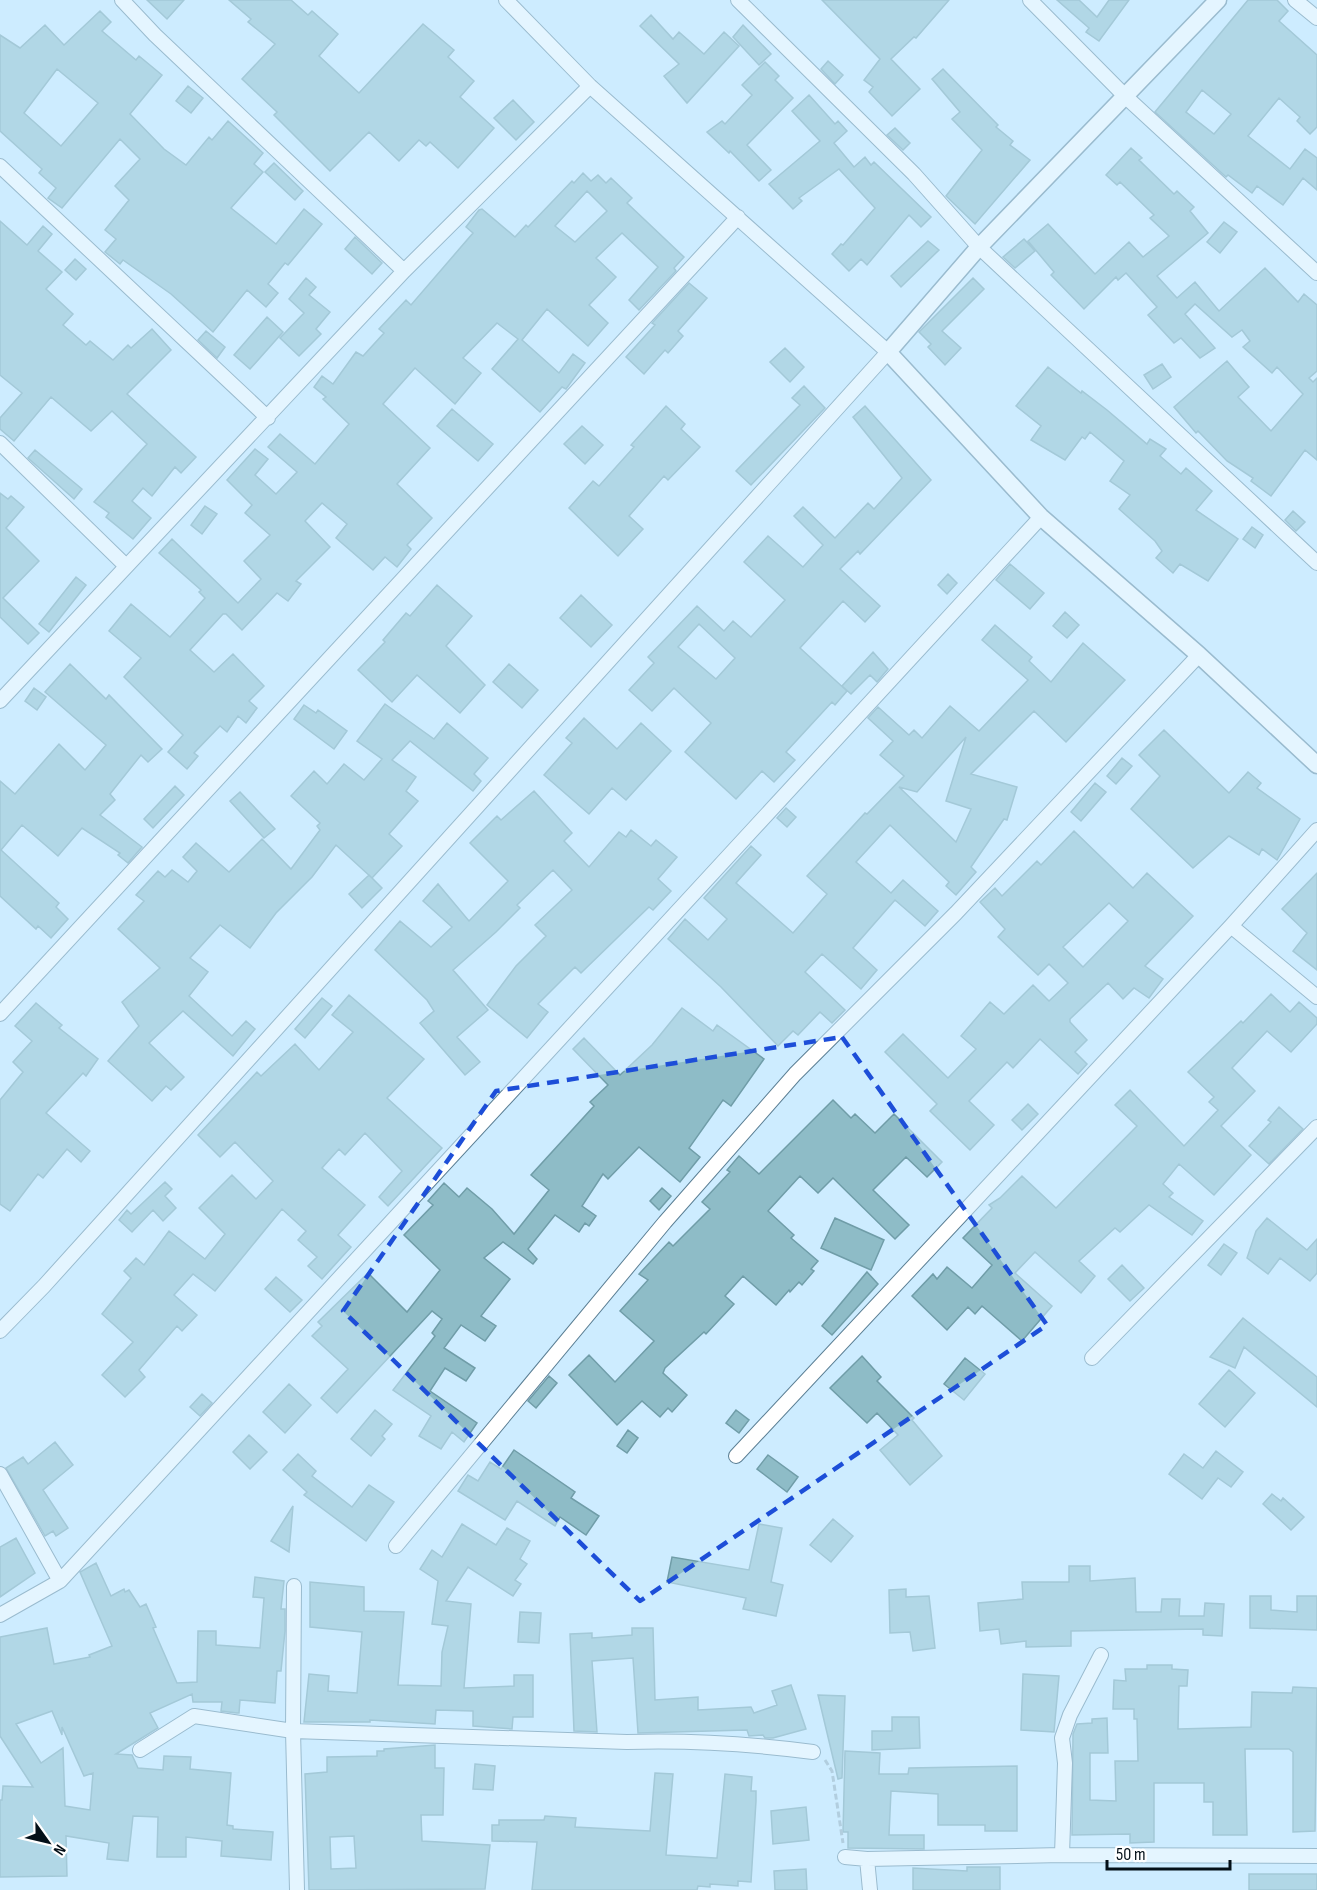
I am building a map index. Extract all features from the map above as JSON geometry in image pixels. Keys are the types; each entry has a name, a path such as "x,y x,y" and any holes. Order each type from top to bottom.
{"street":[{"path":"122,0 155,35 404,271"},
{"path":"506,0 590,86 888,352 1041,517 1199,655 1317,765"},
{"path":"738,0 914,174 979,247 1317,563"},
{"path":"1030,0 1126,98 1317,273"},
{"path":"0,1331 52,1277 888,352 979,247 1126,98 1218,0"},
{"path":"1295,0 1317,18"},
{"path":"0,701 404,271 590,86"},
{"path":"0,166 268,418"},
{"path":"0,1014 738,217"},
{"path":"0,443 126,566"},
{"path":"0,1614 60,1581 1041,517"},
{"path":"396,1546 665,1222 795,1074 956,913 1199,655"},
{"path":"735,1456 1231,926 1317,830"},
{"path":"1231,926 1317,998"},
{"path":"1092,1358 1317,1127"},
{"path":"0,1474 60,1581"},
{"path":"294,1586 293,1731 297,1890"},
{"path":"1062,1855 1065,1763 1062,1738 1070,1715 1101,1656"},
{"path":"140,1749 194,1716 293,1731 615,1742 673,1740 756,1744 813,1752"},
{"path":"845,1857 867,1859 1062,1855 1317,1856"},
{"path":"867,1859 870,1890"}],"path":[{"path":"813,1752 825,1760 832,1771 845,1857"}],"highlighted area":[{"path":"842,1037 1047,1325 640,1601 343,1311 496,1091"}],"building":[{"path":"147,0 184,0 167,19"},
{"path":"229,0 291,0 308,15 312,11 338,34 319,56 359,93 423,24 454,50 448,57 474,81 460,97 494,128 458,168 430,142 426,146 419,140 399,161 369,132 330,171 274,115 277,112 242,79 275,44 248,22 251,19"},
{"path":"822,0 949,0 916,38 914,37 891,59 920,89 892,116 869,92 873,87 864,80 880,59"},
{"path":"1057,0 1079,0 1097,17 1109,0 1129,0 1099,41 1086,32 1089,28"},
{"path":"1248,0 1277,0 1288,11 1279,21 1317,55 1317,127 1310,134 1297,121 1300,117 1279,98 1248,136 1290,169 1305,149 1317,158 1317,190 1303,178 1283,205 1257,186 1252,193 1228,175 1226,177 1155,112","holes":["1202,90 1231,114 1214,134 1186,112"]},
{"path":"100,11 111,22 102,31 136,60 139,56 162,75 130,114 164,149 186,165 209,137 212,140 228,121 263,153 254,164 263,172 231,208 276,244 304,209 322,224 288,265 285,263 268,284 278,293 266,307 247,290 213,332 171,294 123,260 120,264 105,252 116,239 105,230 129,200 115,186 140,159 120,139 62,208 48,198 56,188 39,173 42,169 0,131 0,35 20,48 45,25 64,45","holes":["57,69 98,103 61,146 24,113"]},
{"path":"651,15 673,39 679,32 704,54 724,32 739,46 687,103 664,76 679,64 640,26"},
{"path":"743,25 771,54 759,65 733,37"},
{"path":"828,61 843,75 835,84 821,69"},
{"path":"765,62 779,76 775,80 793,98 747,145 771,170 759,181 730,151 729,153 707,132 722,121 725,124 752,95 742,85"},
{"path":"943,69 998,125 996,127 1013,141 1010,145 1030,160 975,224 946,196 982,150 952,119 960,112 932,79"},
{"path":"188,86 203,98 191,113 176,101"},
{"path":"809,95 835,124 838,121 847,131 834,143 854,167 865,157 871,165 874,162 931,217 921,227 909,215 867,265 861,259 849,271 832,254 841,244 843,245 875,208 839,169 799,198 802,201 793,209 769,184 820,141 792,111"},
{"path":"513,100 534,122 516,140 494,118"},
{"path":"895,128 910,143 903,150 887,135"},
{"path":"1131,148 1142,158 1139,160 1174,194 1177,191 1194,207 1190,211 1208,233 1157,276 1177,298 1195,282 1219,311 1265,268 1298,302 1304,294 1317,305 1317,371 1309,378 1313,382 1317,378 1317,460 1305,450 1271,496 1251,481 1253,478 1227,461 1198,431 1196,433 1174,407 1227,361 1249,387 1238,397 1271,431 1303,394 1277,367 1272,373 1243,347 1250,341 1242,330 1232,337 1195,304 1185,314 1215,348 1200,358 1181,338 1174,343 1148,315 1157,307 1126,273 1118,280 1116,277 1084,309 1051,275 1054,272 1028,241 1048,224 1095,274 1129,242 1143,257 1169,236 1150,218 1154,215 1120,182 1117,185 1106,175"},
{"path":"274,163 303,191 295,200 265,172"},
{"path":"583,173 591,181 598,175 606,183 611,178 632,198 627,203 684,257 674,268 676,271 639,310 629,300 658,267 622,233 596,258 616,277 589,305 608,323 588,346 547,309 522,340 559,373 573,354 585,363 566,389 562,387 540,412 492,369 518,339 497,323 463,358 481,373 455,404 415,368 383,404 430,448 397,484 432,518 407,545 411,549 397,567 385,557 373,570 336,538 347,524 322,503 305,521 330,547 296,581 301,584 288,601 277,593 242,630 226,614 223,614 190,650 214,672 233,654 264,686 249,701 257,708 246,723 238,716 227,732 220,726 194,753 198,756 187,769 168,752 183,735 124,677 141,658 109,631 131,604 170,637 205,598 199,592 201,590 159,553 172,539 238,603 261,579 244,561 270,535 245,513 252,505 227,480 255,449 268,459 255,475 276,494 297,472 268,447 280,434 315,464 349,424 323,399 326,397 314,387 322,376 333,384 356,352 363,356 384,333 379,329 406,300 411,305 473,233 466,227 479,210 482,209 515,237 526,225 528,227 572,181 574,183","holes":["587,191 607,211 575,242 555,226"]},
{"path":"0,221 27,245 43,226 52,234 38,251 62,272 46,289 73,314 63,325 86,345 90,341 113,360 128,345 131,348 152,329 171,350 127,394 196,457 181,473 175,467 152,496 143,488 132,501 151,518 133,539 106,517 109,513 94,502 147,444 112,411 91,431 51,397 14,441 0,429 0,418 22,393 0,375"},
{"path":"1224,222 1237,232 1220,253 1207,242"},
{"path":"355,237 382,263 372,274 345,249"},
{"path":"1024,239 1035,251 1015,268 1003,257"},
{"path":"928,241 939,250 901,287 891,276"},
{"path":"75,259 86,269 76,280 65,270"},
{"path":"306,278 316,287 309,295 330,312 316,329 321,334 299,356 280,338 304,313 289,299"},
{"path":"973,278 984,289 942,331 961,348 945,365 928,347 931,344 919,332"},
{"path":"689,283 707,298 678,331 683,336 668,353 665,350 644,374 626,357 655,325 652,323"},
{"path":"267,317 283,332 250,369 234,355"},
{"path":"206,331 225,347 217,358 198,340"},
{"path":"785,348 804,367 790,382 770,362"},
{"path":"1162,364 1171,377 1153,389 1144,375"},
{"path":"1048,367 1107,410 1147,444 1150,439 1166,449 1160,456 1181,474 1186,468 1212,491 1196,510 1238,539 1208,581 1180,564 1173,573 1156,558 1162,551 1155,541 1119,509 1130,495 1110,481 1124,461 1090,432 1085,439 1082,437 1065,460 1031,440 1041,426 1016,406"},
{"path":"804,386 825,408 751,485 736,471 800,405 792,398"},
{"path":"666,406 685,424 681,429 700,447 668,480 664,476 629,516 643,529 618,556 569,508 593,481 599,486"},
{"path":"865,406 931,480 860,554 858,551 840,569 880,606 865,622 843,601 800,648 847,691 835,705 832,702 786,752 795,760 774,782 762,771 736,799 685,752 711,723 674,688 652,711 629,690 654,663 648,657 697,606 724,631 733,621 751,637 785,600 744,562 768,536 803,567 823,545 794,516 803,507 835,538 868,503 874,509 902,478 853,417","holes":["699,624 735,658 716,679 678,647"]},
{"path":"452,409 493,444 478,461 437,426"},
{"path":"582,426 603,445 585,464 564,444"},
{"path":"35,450 82,489 74,499 28,458"},
{"path":"0,493 8,499 11,496 24,507 6,528 39,561 3,598 39,633 28,644 0,617"},
{"path":"205,506 217,514 202,534 191,525"},
{"path":"1293,511 1305,522 1296,531 1285,520"},
{"path":"1252,527 1263,535 1255,548 1243,539"},
{"path":"1010,564 1044,593 1030,609 996,580"},
{"path":"948,574 957,583 947,594 938,585"},
{"path":"76,577 86,585 49,632 39,624"},
{"path":"437,585 472,616 446,646 485,685 460,713 417,675 392,702 358,670 385,642 383,640 406,613 410,616"},
{"path":"581,595 612,625 591,647 560,618"},
{"path":"1065,612 1079,625 1067,638 1053,626"},
{"path":"995,625 1032,657 1029,661 1051,682 1083,643 1125,680 1066,742 1034,711 971,774 1017,787 1007,820 1004,819 971,867 976,872 956,895 946,886 949,882 890,825 856,862 891,893 903,880 938,911 925,926 895,900 853,948 877,970 861,989 822,954 805,972 845,1010 832,1023 820,1012 798,1035 793,1031 778,1046 721,987 668,939 685,919 708,940 727,919 704,898 751,846 761,855 736,883 793,933 827,894 807,876 865,813 867,814 904,776 880,755 893,741 868,718 878,707 909,735 914,730 922,738 950,706 979,731 1028,680 982,640","holes":["966,737 946,801 971,809 956,842 899,787 917,792"]},
{"path":"873,652 888,669 877,682 870,675 851,694 842,686"},
{"path":"70,664 106,699 109,695 162,749 148,762 141,755 110,794 115,800 100,815 142,847 128,863 118,855 120,853 82,828 58,856 22,825 1,850 59,903 56,907 68,919 51,938 38,926 36,929 0,896 0,781 15,794 59,744 85,770 106,745 45,692"},
{"path":"509,664 538,690 522,708 493,682"},
{"path":"34,688 46,697 37,710 25,701"},
{"path":"385,704 434,739 447,723 488,758 474,774 481,781 473,791 410,741 392,760 416,777 406,791 418,801 389,834 402,846 372,878 336,845 312,877 276,913 250,948 220,925 190,958 208,972 189,996 232,1036 246,1021 255,1029 233,1056 183,1011 149,1043 184,1077 171,1090 166,1086 152,1101 108,1061 139,1026 122,1002 160,968 118,929 144,901 136,895 158,871 165,877 172,870 188,882 197,871 183,857 196,843 229,872 262,839 291,869 320,830 317,826 320,823 291,796 314,771 327,784 344,764 364,780 382,759 357,741"},
{"path":"304,705 316,713 318,710 347,731 334,749 294,719"},
{"path":"584,718 617,749 641,723 671,751 626,800 612,788 589,814 544,775 572,743 566,738"},
{"path":"1164,730 1229,793 1248,772 1261,783 1257,788 1300,819 1277,860 1262,849 1259,855 1229,836 1193,868 1131,809 1160,776 1139,755"},
{"path":"1122,758 1132,766 1116,784 1107,776"},
{"path":"1095,783 1106,792 1081,821 1071,812"},
{"path":"175,786 184,795 153,828 144,819"},
{"path":"534,791 572,833 564,841 589,867 619,832 626,837 631,830 651,846 656,840 677,857 658,879 671,891 653,910 649,907 581,973 575,967 538,1004 548,1012 527,1038 487,1005 516,966 546,936 535,925 572,890 553,870 517,905 520,908 496,932 453,970 488,1010 457,1037 480,1062 465,1075 420,1023 434,1011 427,1000 375,950 400,921 431,947 452,927 423,901 438,884 469,921 508,881 470,843 497,816 501,820"},
{"path":"240,792 275,829 264,838 230,801"},
{"path":"786,808 796,817 787,827 777,818"},
{"path":"1074,831 1133,888 1147,873 1193,916 1145,966 1163,979 1149,998 1134,988 1123,999 1108,983 1070,1019 1070,1022 1087,1040 1075,1052 1087,1064 1078,1074 1040,1039 1013,1068 1007,1062 969,1101 994,1125 970,1150 930,1111 937,1104 885,1052 903,1034 948,1078 976,1049 961,1036 990,1002 1004,1014 1033,985 1049,1001 1068,983 1049,964 1038,975 998,937 1005,929 980,902 995,888 1002,896 1037,861 1041,865","holes":["1109,903 1128,921 1083,967 1063,947"]},
{"path":"1317,873 1317,970 1293,951 1307,933 1282,909"},
{"path":"369,875 382,888 362,908 349,894"},
{"path":"1271,994 1290,1012 1299,1002 1317,1018 1317,1024 1291,1052 1267,1031 1232,1068 1255,1091 1221,1126 1251,1155 1214,1195 1179,1164 1163,1184 1173,1193 1169,1197 1203,1221 1192,1235 1149,1205 1120,1232 1115,1228 1079,1261 1095,1276 1081,1293 1035,1252 1015,1273 1052,1306 1022,1341 982,1306 975,1314 968,1307 947,1330 912,1296 933,1274 937,1279 947,1267 972,1288 992,1265 963,1238 992,1208 989,1205 1000,1198 1022,1176 1056,1208 1137,1126 1115,1105 1130,1090 1184,1146 1218,1110 1209,1102 1214,1097 1188,1072 1241,1021 1243,1023"},
{"path":"349,995 424,1059 387,1098 442,1148 388,1206 379,1197 402,1171 365,1133 345,1155 339,1149 322,1168 365,1205 338,1235 351,1247 322,1279 308,1266 317,1257 298,1240 306,1231 282,1209 215,1291 193,1274 174,1295 197,1315 182,1331 177,1326 139,1370 145,1377 125,1397 102,1375 133,1342 102,1314 131,1278 124,1271 136,1258 144,1265 169,1231 205,1259 225,1234 199,1208 232,1175 256,1199 273,1181 235,1142 220,1157 198,1135 257,1072 261,1076 295,1044 319,1070 353,1032 332,1015"},
{"path":"322,998 332,1006 305,1038 295,1029"},
{"path":"36,1003 62,1025 59,1028 98,1059 86,1076 83,1073 46,1113 90,1151 81,1162 67,1149 43,1178 38,1174 10,1211 0,1204 0,1100 23,1072 13,1062 32,1041 15,1026"},
{"path":"682,1008 713,1031 717,1025 764,1059 731,1106 723,1100 689,1148 700,1157 680,1182 639,1147 608,1179 603,1174 582,1206 596,1216 589,1226 585,1223 579,1232 555,1215 528,1249 537,1259 533,1264 503,1242 484,1258 510,1279 481,1316 496,1326 485,1341 461,1325 444,1348 475,1368 466,1381 445,1368 430,1391 477,1423 464,1442 452,1432 441,1449 419,1436 431,1416 393,1390 435,1336 432,1333 442,1319 432,1311 337,1413 321,1398 348,1369 312,1336 322,1326 318,1322 368,1273 407,1312 440,1270 404,1235 433,1205 428,1201 444,1183 459,1197 467,1188 492,1209 514,1234 549,1190 531,1175 594,1106 590,1102 608,1085 573,1049 584,1038 620,1075 652,1045"},
{"path":"833,1100 851,1118 855,1114 875,1133 894,1114 942,1162 927,1177 906,1157 873,1190 909,1225 895,1239 833,1178 818,1193 800,1176 768,1211 794,1235 791,1238 818,1261 811,1269 814,1271 802,1285 799,1282 790,1292 789,1290 776,1305 743,1276 725,1296 734,1304 706,1334 704,1332 665,1368 663,1373 687,1395 672,1412 668,1408 660,1417 642,1401 617,1425 569,1375 589,1355 615,1382 654,1341 620,1311 648,1280 639,1274 669,1242 673,1246 710,1209 702,1202 730,1172 727,1170 739,1156 759,1174"},
{"path":"1028,1104 1038,1114 1022,1130 1012,1120"},
{"path":"1279,1107 1303,1129 1269,1164 1249,1146 1271,1122 1268,1120"},
{"path":"165,1182 172,1189 165,1196 176,1208 163,1221 153,1210 132,1232 119,1220 127,1210 131,1214"},
{"path":"662,1188 671,1196 659,1210 650,1201"},
{"path":"835,1218 884,1240 871,1270 821,1248"},
{"path":"1267,1218 1307,1250 1317,1239 1317,1273 1310,1281 1280,1258 1268,1274 1247,1258 1256,1231"},
{"path":"1224,1244 1237,1253 1221,1275 1208,1265"},
{"path":"1122,1265 1144,1288 1130,1301 1108,1279"},
{"path":"867,1272 878,1284 832,1335 822,1326"},
{"path":"276,1277 302,1300 290,1312 265,1289"},
{"path":"1243,1318 1317,1377 1317,1407 1244,1347 1235,1368 1210,1357"},
{"path":"862,1356 881,1377 877,1381 914,1418 912,1420 942,1456 910,1485 880,1450 898,1435 877,1413 867,1423 830,1388"},
{"path":"965,1358 985,1374 964,1400 944,1384"},
{"path":"1229,1370 1255,1393 1225,1427 1199,1404"},
{"path":"549,1376 557,1383 536,1408 528,1401"},
{"path":"289,1384 311,1405 285,1433 263,1412"},
{"path":"202,1394 212,1403 200,1416 190,1407"},
{"path":"375,1410 392,1424 382,1436 385,1439 371,1456 351,1439"},
{"path":"736,1410 749,1420 739,1433 726,1423"},
{"path":"628,1430 638,1438 627,1453 617,1446"},
{"path":"249,1435 267,1452 250,1469 233,1452"},
{"path":"55,1442 73,1465 43,1490 68,1528 56,1536 53,1531 45,1536 6,1468 23,1457 28,1464"},
{"path":"514,1450 575,1492 571,1498 599,1516 586,1535 560,1517 555,1526 517,1501 505,1520 458,1491 468,1475 478,1481 490,1462 501,1469"},
{"path":"1216,1451 1243,1472 1231,1487 1218,1478 1202,1499 1169,1474 1184,1454 1203,1468"},
{"path":"298,1454 316,1471 312,1476 352,1507 369,1485 394,1502 366,1541 304,1495 307,1492 283,1470"},
{"path":"768,1455 798,1477 787,1492 757,1469"},
{"path":"1272,1494 1281,1501 1283,1498 1304,1517 1291,1530 1263,1504"},
{"path":"293,1506 289,1552 271,1541"},
{"path":"833,1519 853,1536 831,1562 810,1545"},
{"path":"462,1524 496,1545 507,1528 530,1541 520,1559 527,1564 515,1580 521,1584 513,1596 468,1567 446,1601 471,1604 464,1688 514,1686 514,1675 533,1675 533,1717 513,1717 512,1729 473,1726 473,1711 436,1710 435,1724 370,1720 370,1722 304,1722 309,1674 329,1676 328,1691 357,1693 362,1632 310,1627 310,1582 364,1587 364,1611 404,1612 398,1685 441,1686 442,1652 448,1626 432,1624 438,1581 420,1569 432,1550 442,1557"},
{"path":"759,1524 782,1528 771,1582 783,1585 776,1616 743,1609 746,1598 667,1582 672,1557 749,1570"},
{"path":"16,1538 35,1573 0,1597 0,1547"},
{"path":"96,1563 111,1596 124,1589 125,1592 129,1590 140,1607 146,1604 156,1627 153,1628 177,1683 197,1682 198,1631 216,1631 216,1645 260,1648 264,1598 253,1597 255,1577 284,1581 281,1609 285,1609 285,1631 281,1671 277,1671 275,1703 240,1700 239,1713 237,1713 221,1711 222,1702 193,1702 192,1694 150,1713 158,1728 116,1754 132,1755 138,1768 163,1770 164,1756 191,1757 190,1769 231,1773 227,1825 233,1826 233,1829 273,1832 271,1860 221,1856 222,1841 186,1837 186,1857 157,1857 158,1817 133,1816 128,1861 107,1859 109,1843 66,1836 67,1876 0,1877 0,1800 2,1800 3,1786 33,1787 0,1736 0,1637 47,1628 54,1664 90,1657 89,1655 112,1646 80,1572","holes":["52,1711 62,1735 62,1727 84,1776 93,1773 90,1810 65,1806 63,1748 41,1763 16,1724"]},
{"path":"1069,1566 1090,1566 1090,1581 1135,1578 1136,1612 1161,1612 1162,1599 1180,1599 1179,1616 1204,1616 1205,1603 1224,1604 1222,1636 1203,1635 1203,1629 1071,1631 1071,1646 1026,1647 1026,1641 1001,1644 999,1629 980,1631 978,1603 1023,1599 1022,1582 1069,1582"},
{"path":"906,1589 906,1597 929,1596 935,1648 913,1651 910,1632 890,1633 889,1590"},
{"path":"1250,1596 1271,1596 1271,1610 1297,1612 1297,1596 1317,1596 1317,1630 1250,1628"},
{"path":"520,1612 541,1613 539,1643 518,1642"},
{"path":"632,1628 653,1628 655,1700 698,1697 698,1710 751,1707 754,1713 777,1705 772,1691 791,1685 806,1729 773,1738 765,1738 763,1735 749,1736 747,1730 638,1733 633,1658 592,1661 597,1732 574,1731 570,1634 592,1633 592,1638 632,1635"},
{"path":"1147,1665 1172,1665 1172,1669 1188,1670 1187,1686 1179,1686 1178,1729 1251,1727 1252,1692 1292,1693 1293,1687 1317,1688 1315,1831 1293,1832 1293,1752 1289,1749 1245,1749 1247,1835 1213,1835 1213,1802 1204,1802 1204,1783 1154,1783 1154,1842 1130,1843 1130,1834 1072,1835 1073,1734 1077,1724 1092,1723 1092,1719 1107,1718 1108,1753 1090,1753 1090,1800 1116,1801 1115,1761 1138,1761 1137,1719 1134,1719 1134,1709 1113,1709 1114,1680 1126,1681 1125,1669 1147,1669"},
{"path":"1023,1674 1059,1676 1054,1732 1021,1730"},
{"path":"818,1695 845,1696 842,1778 838,1779"},
{"path":"892,1717 919,1717 920,1748 872,1750 872,1731 892,1731"},
{"path":"435,1745 435,1768 444,1768 443,1815 421,1815 422,1841 490,1845 485,1889 309,1890 305,1774 327,1772 327,1757 377,1756 377,1751 384,1751 384,1749","holes":["354,1836 356,1868 331,1869 330,1837"]},
{"path":"845,1751 880,1753 879,1774 908,1774 909,1768 1017,1766 1017,1831 985,1831 985,1825 938,1825 938,1794 891,1791 889,1835 924,1835 924,1849 848,1848 848,1832 843,1832"},
{"path":"475,1764 495,1766 493,1790 473,1789"},
{"path":"655,1773 673,1774 666,1855 715,1858 717,1858 725,1774 752,1777 751,1791 756,1791 756,1801 751,1882 738,1881 738,1886 710,1884 710,1887 698,1886 697,1890 532,1890 537,1842 492,1841 492,1825 499,1825 499,1820 544,1820 545,1816 576,1818 575,1827 650,1831"},
{"path":"806,1807 809,1840 773,1844 771,1811"},
{"path":"967,1867 1000,1867 1000,1890 913,1890 913,1868 967,1871"},
{"path":"806,1869 807,1890 775,1890 774,1871"},
{"path":"1249,1874 1317,1874 1317,1890 1249,1890"}]}
